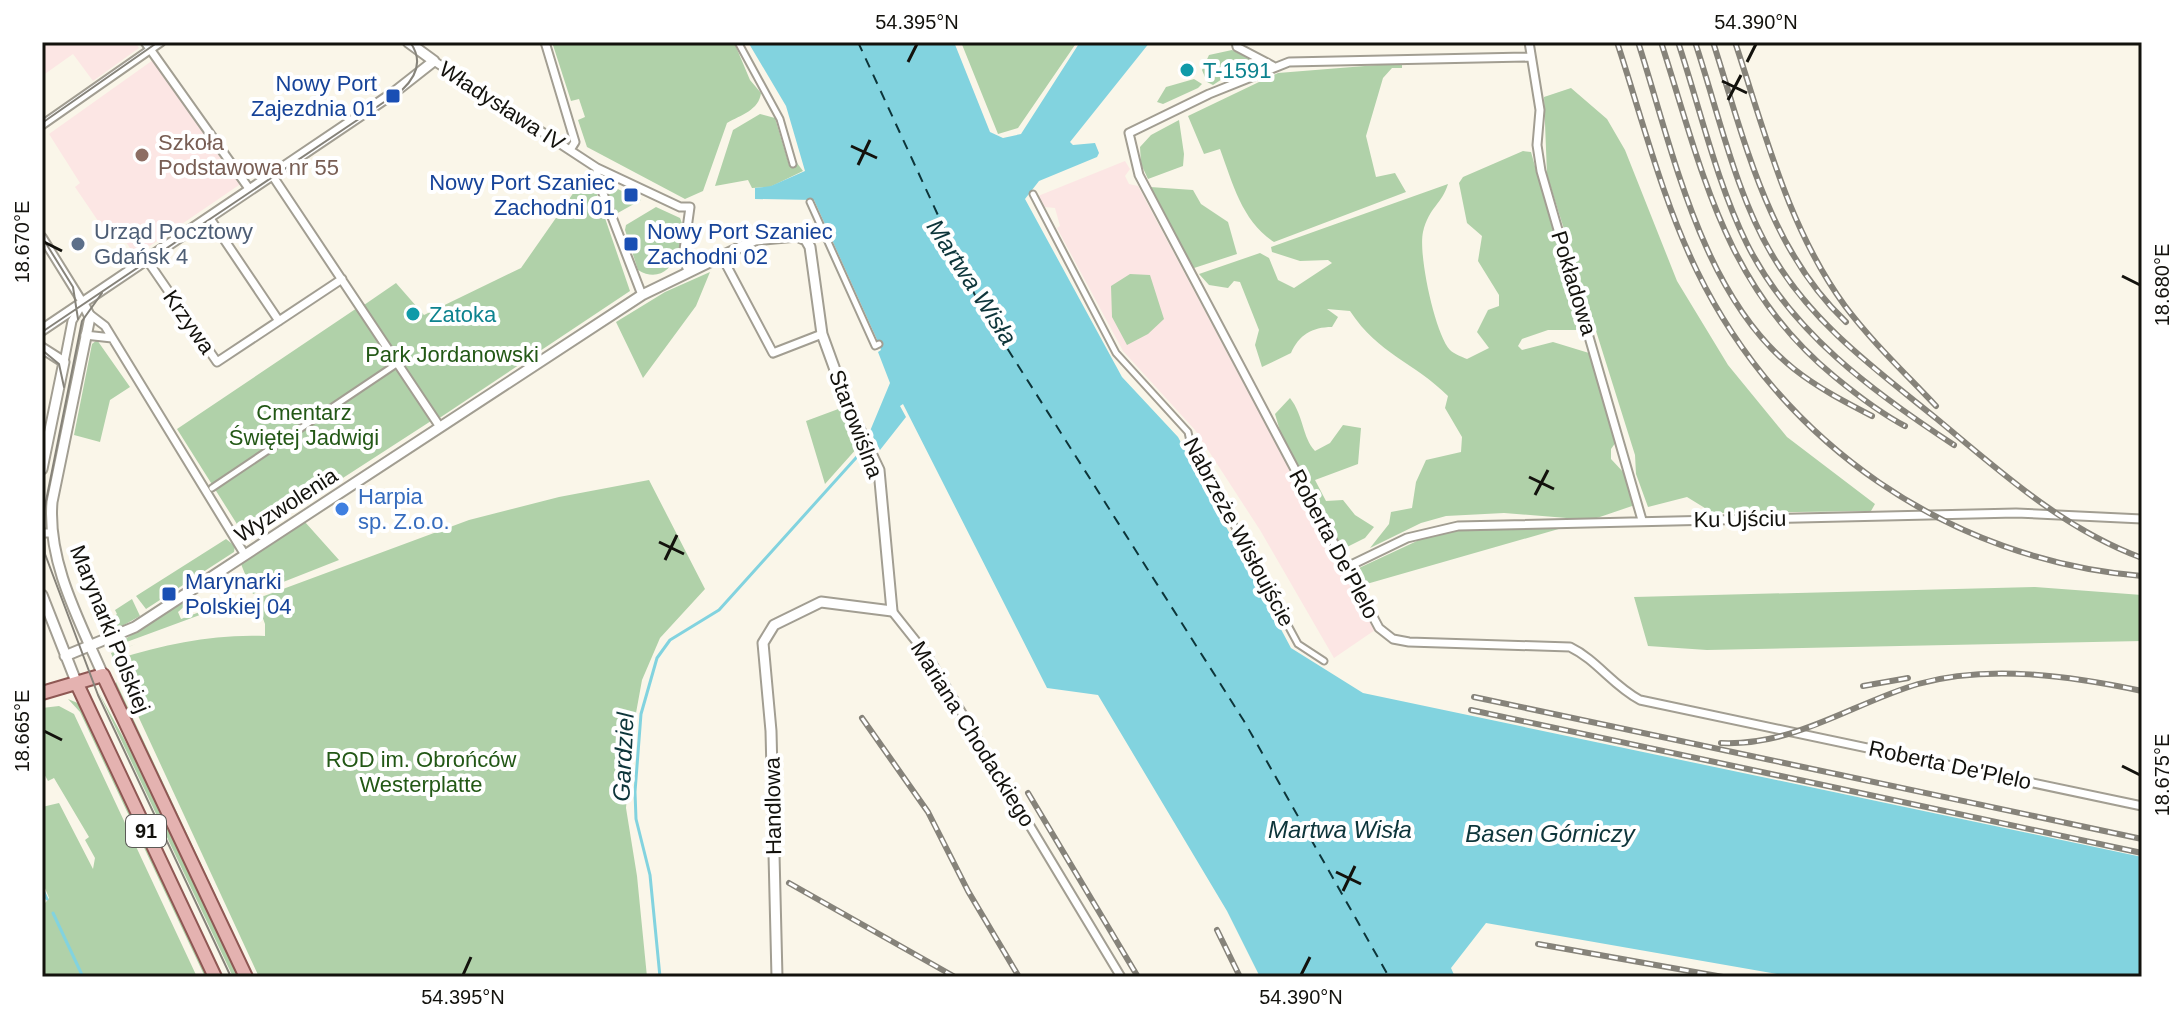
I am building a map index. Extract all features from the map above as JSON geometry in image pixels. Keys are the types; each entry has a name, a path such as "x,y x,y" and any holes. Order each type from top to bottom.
{"main road":[{"path":"42,693 103,675"},
{"name":"Marynarki Polskiej","path":"103,675 246,977"},
{"name":"91","path":"77,684 215,977"}],"street":[{"path":"145,42 250,190"},
{"path":"42,125 161,42"},
{"name":"Władysława IV","path":"408,42 597,168 680,207 690,207 683,257 688,271"},
{"path":"545,42 575,142 570,150"},
{"path":"738,42 780,119 793,164"},
{"path":"1236,42 1237,47 1253,58 1273,66 1289,62 1531,57"},
{"name":"Pokładowa","path":"1529,42 1540,110 1537,145 1541,171 1642,520"},
{"path":"42,469 72,321 147,260 434,61"},
{"name":"Roberta De'Plelo","path":"1273,66 1129,133 1139,175 1379,628 1394,639 1570,647 1586,655 1617,688 1640,700 2142,806"},
{"path":"597,168 597,178 642,295 688,271"},
{"path":"272,175 440,427"},
{"name":"Nabrzeże Wisłoujście","path":"1033,194 1116,353 1188,432 1191,446 1298,644 1324,661"},
{"path":"810,202 875,346 879,344"},
{"path":"209,217 279,321"},
{"name":"Starowiślna","path":"688,271 755,240 797,236 806,240 810,247 822,334 879,470 892,611"},
{"path":"42,237 85,308 101,321 112,338 245,555"},
{"path":"721,255 773,353 822,334"},
{"name":"Krzywa","path":"147,260 217,362 342,279"},
{"name":"Wyzwolenia","path":"65,656 135,627 642,295"},
{"path":"42,330 85,308"},
{"name":"Marynarki Polskiej","path":"85,308 85,335 46,533 103,675"},
{"path":"85,335 112,338"},
{"path":"42,348 64,362"},
{"path":"212,488 398,363"},
{"name":"Ku Ujściu","path":"1347,567 1431,530 1458,526 2016,513 2142,519"},
{"name":"91","path":"42,595 77,684"},
{"name":"Handlowa","path":"777,977 771,731 763,651 766,636 774,625 821,602 892,611"},
{"name":"Mariana Chodackiego","path":"892,611 927,655 1121,977"}],"shaded area":[{"path":"42,42 135,42 139,48 93,81 73,54 42,76"},
{"name":"Szkoła Podstawowa nr 55","path":"153,60 242,183 135,256 119,231 109,237 75,187 80,183 49,134"},
{"path":"1125,161 1130,169 1125,176 1129,184 1138,186 1375,630 1334,658 1260,530 1195,430 1123,351 1057,228 1060,226 1055,208 1045,207 1038,196"}],"green space":[{"path":"552,42 734,42 750,80 761,93 760,99 748,111 727,123 703,191 685,199 587,147 578,120 585,117 579,99 571,101"},
{"path":"961,42 1077,42 1018,128 998,134"},
{"path":"1232,50 1251,60 1213,85 1207,82 1202,70 1209,55"},
{"path":"1402,63 1402,68 1392,68 1383,78 1366,136 1376,177 1395,173 1406,192 1274,242 1246,213 1220,149 1204,154 1188,116 1278,73"},
{"path":"1194,79 1202,84 1198,88 1163,104 1157,102 1166,87"},
{"path":"1571,88 1607,119 1625,150 1677,281 1728,365 1787,437 1875,504 1871,511 1713,513 1687,497 1648,507 1636,474 1635,455 1547,175 1544,97"},
{"path":"760,114 775,118 789,165 797,163 803,171 770,187 752,188 748,180 715,186 733,130"},
{"path":"1179,120 1183,166 1148,179 1141,164 1140,147 1151,135"},
{"path":"1523,151 1531,152 1581,330 1548,330 1522,339 1518,346 1522,350 1553,342 1589,353 1616,442 1611,449 1611,459 1625,474 1635,505 1591,520 1504,513 1446,516 1421,523 1370,548 1389,524 1391,512 1412,508 1416,482 1426,460 1461,452 1462,437 1445,408 1448,396 1373,338 1350,311 1327,309 1338,317 1332,327 1307,333 1291,353 1262,367 1255,345 1259,330 1240,282 1234,281 1228,288 1209,285 1199,274 1260,253 1269,258 1278,280 1294,288 1332,263 1328,260 1300,261 1272,252 1271,247 1448,184 1423,232 1423,257 1434,311 1444,341 1452,351 1467,359 1489,348 1477,332 1488,310 1499,306 1499,295 1478,261 1482,236 1467,223 1459,183 1463,177"},
{"name":"Park Jordanowski","path":"581,182 593,183 630,291 438,419 364,305 396,283 424,315 521,268"},
{"path":"605,183 641,200 616,214"},
{"path":"1150,187 1193,190 1201,204 1228,222 1237,254 1191,269"},
{"path":"656,207 680,218 685,231 680,250 670,266 657,274 648,274 638,270 625,230 626,225"},
{"path":"710,272 696,306 643,378 616,322 665,292"},
{"path":"1130,274 1150,275 1164,319 1148,334 1127,345 1112,317 1111,286"},
{"name":"Cmentarz Świętej Jadwigi","path":"357,308 431,421 247,540 177,429"},
{"path":"97,340 130,387 110,400 100,442 74,435 92,344"},
{"path":"1290,398 1315,451 1330,443 1343,425 1361,428 1358,464 1315,480 1326,501 1343,500 1355,515 1374,527 1365,538 1347,547 1335,539 1280,431 1275,414"},
{"path":"841,408 858,447 825,484 806,421"},
{"name":"ROD im. Obrońców Westerplatte","path":"649,480 705,589 660,638 642,680 634,724 626,808 637,876 647,977 259,977 121,679 124,675 119,674 111,653 136,644 115,652 117,659 190,641 265,636 265,624 256,599 469,520 559,497"},
{"path":"305,522 339,560 253,594 241,564"},
{"path":"1569,526 1370,583 1359,582 1356,576 1359,568 1432,534 1454,529"},
{"path":"226,539 235,546 234,552 146,609 136,596"},
{"path":"2035,587 2142,595 2142,641 1707,650 1648,646 1634,597"},
{"path":"242,596 246,598 113,647 182,602 187,604 178,612 181,619"},
{"path":"132,599 140,616 113,631 103,614 106,612 111,619 117,614 115,610"},
{"path":"116,682 254,977 250,977 115,688"},
{"path":"98,691 154,794 240,977 233,977"},
{"path":"68,699 80,704 210,977 205,977 80,712"},
{"path":"59,706 74,714 197,977 42,977 42,907 49,898 42,881 42,807 59,803 93,869 95,858 85,840 89,837 54,778 48,781 42,770 42,708"}],"water":[{"name":"Martwa Wisła","path":"748,42 954,42 990,132 1003,138 1021,134 1080,42 1150,42 1070,142 1073,145 1095,143 1099,153 1097,157 1039,181 1025,199 1122,377 1178,437 1291,648 1363,693 2142,857 2142,977 1795,977 1486,923 1451,968 1455,977 1260,977 1227,911 1098,695 1047,688 903,404 900,406 906,417 880,450 870,431 890,383 878,352 881,350 879,344 814,200 755,199 755,188 771,186 805,171 786,106"}],"waterway":[{"name":"Gardziel","path":"660,977 650,875 636,819 635,792 641,714 657,658 670,640 719,610 864,449"},
{"path":"42,888 47,899"},
{"path":"53,913 83,977"}],"ferry route":[{"path":"858,42 979,304 1244,721 1389,977"}],"tram line":[{"path":"42,123 158,42"},
{"path":"42,332 402,90 416,68 416,55 410,42"},
{"path":"42,237 73,287 78,319"},
{"path":"102,293 82,321 44,511 45,554 98,695 231,977"},
{"path":"42,350 59,364 64,387"}],"railway":[{"path":"1617,42 1663,187 1697,271 1732,333 1775,389 1824,439 1879,482 1939,518 2003,546 2071,565 2142,576"},
{"path":"1638,42 1694,218 1735,302 1762,338 1794,369 1822,389 1872,416"},
{"path":"1661,42 1705,181 1722,224 1742,265 1767,305 1797,342 1835,377 1905,426"},
{"path":"1678,42 1726,195 1765,276 1810,332 1837,358 1894,404 1954,445"},
{"path":"1695,42 1749,208 1774,258 1808,305 1870,365 2034,498 2086,532 2142,558"},
{"path":"1713,42 1749,155 1778,227 1819,293 1846,322"},
{"path":"1735,42 1793,212 1825,276 1866,332 1936,406"},
{"path":"1721,743 1774,738 1893,692 1945,678 2030,674 2142,691"},
{"path":"1863,686 1908,678"},
{"path":"1474,697 2142,839"},
{"path":"1471,710 2142,853"},
{"path":"862,718 928,812 968,891 1019,977"},
{"path":"1028,793 1138,977"},
{"path":"789,883 955,977"},
{"path":"1217,930 1240,977"},
{"path":"1538,944 1723,977"}],"place":[{"name":"T-1591","path":"1187,70"},
{"name":"Nowy Port Zajezdnia 01","path":"393,96"},
{"name":"Szkoła Podstawowa nr 55","path":"142,155"},
{"name":"Nowy Port Szaniec Zachodni 01","path":"631,195"},
{"name":"Urząd Pocztowy Gdańsk 4","path":"78,244"},
{"name":"Nowy Port Szaniec Zachodni 02","path":"631,244"},
{"name":"Zatoka","path":"413,314"},
{"name":"Harpia sp. Z.o.o.","path":"342,509"},
{"name":"Marynarki Polskiej 04","path":"169,594"}],"water label":[{"name":"Basen Górniczy","path":"1550,833"}]}
